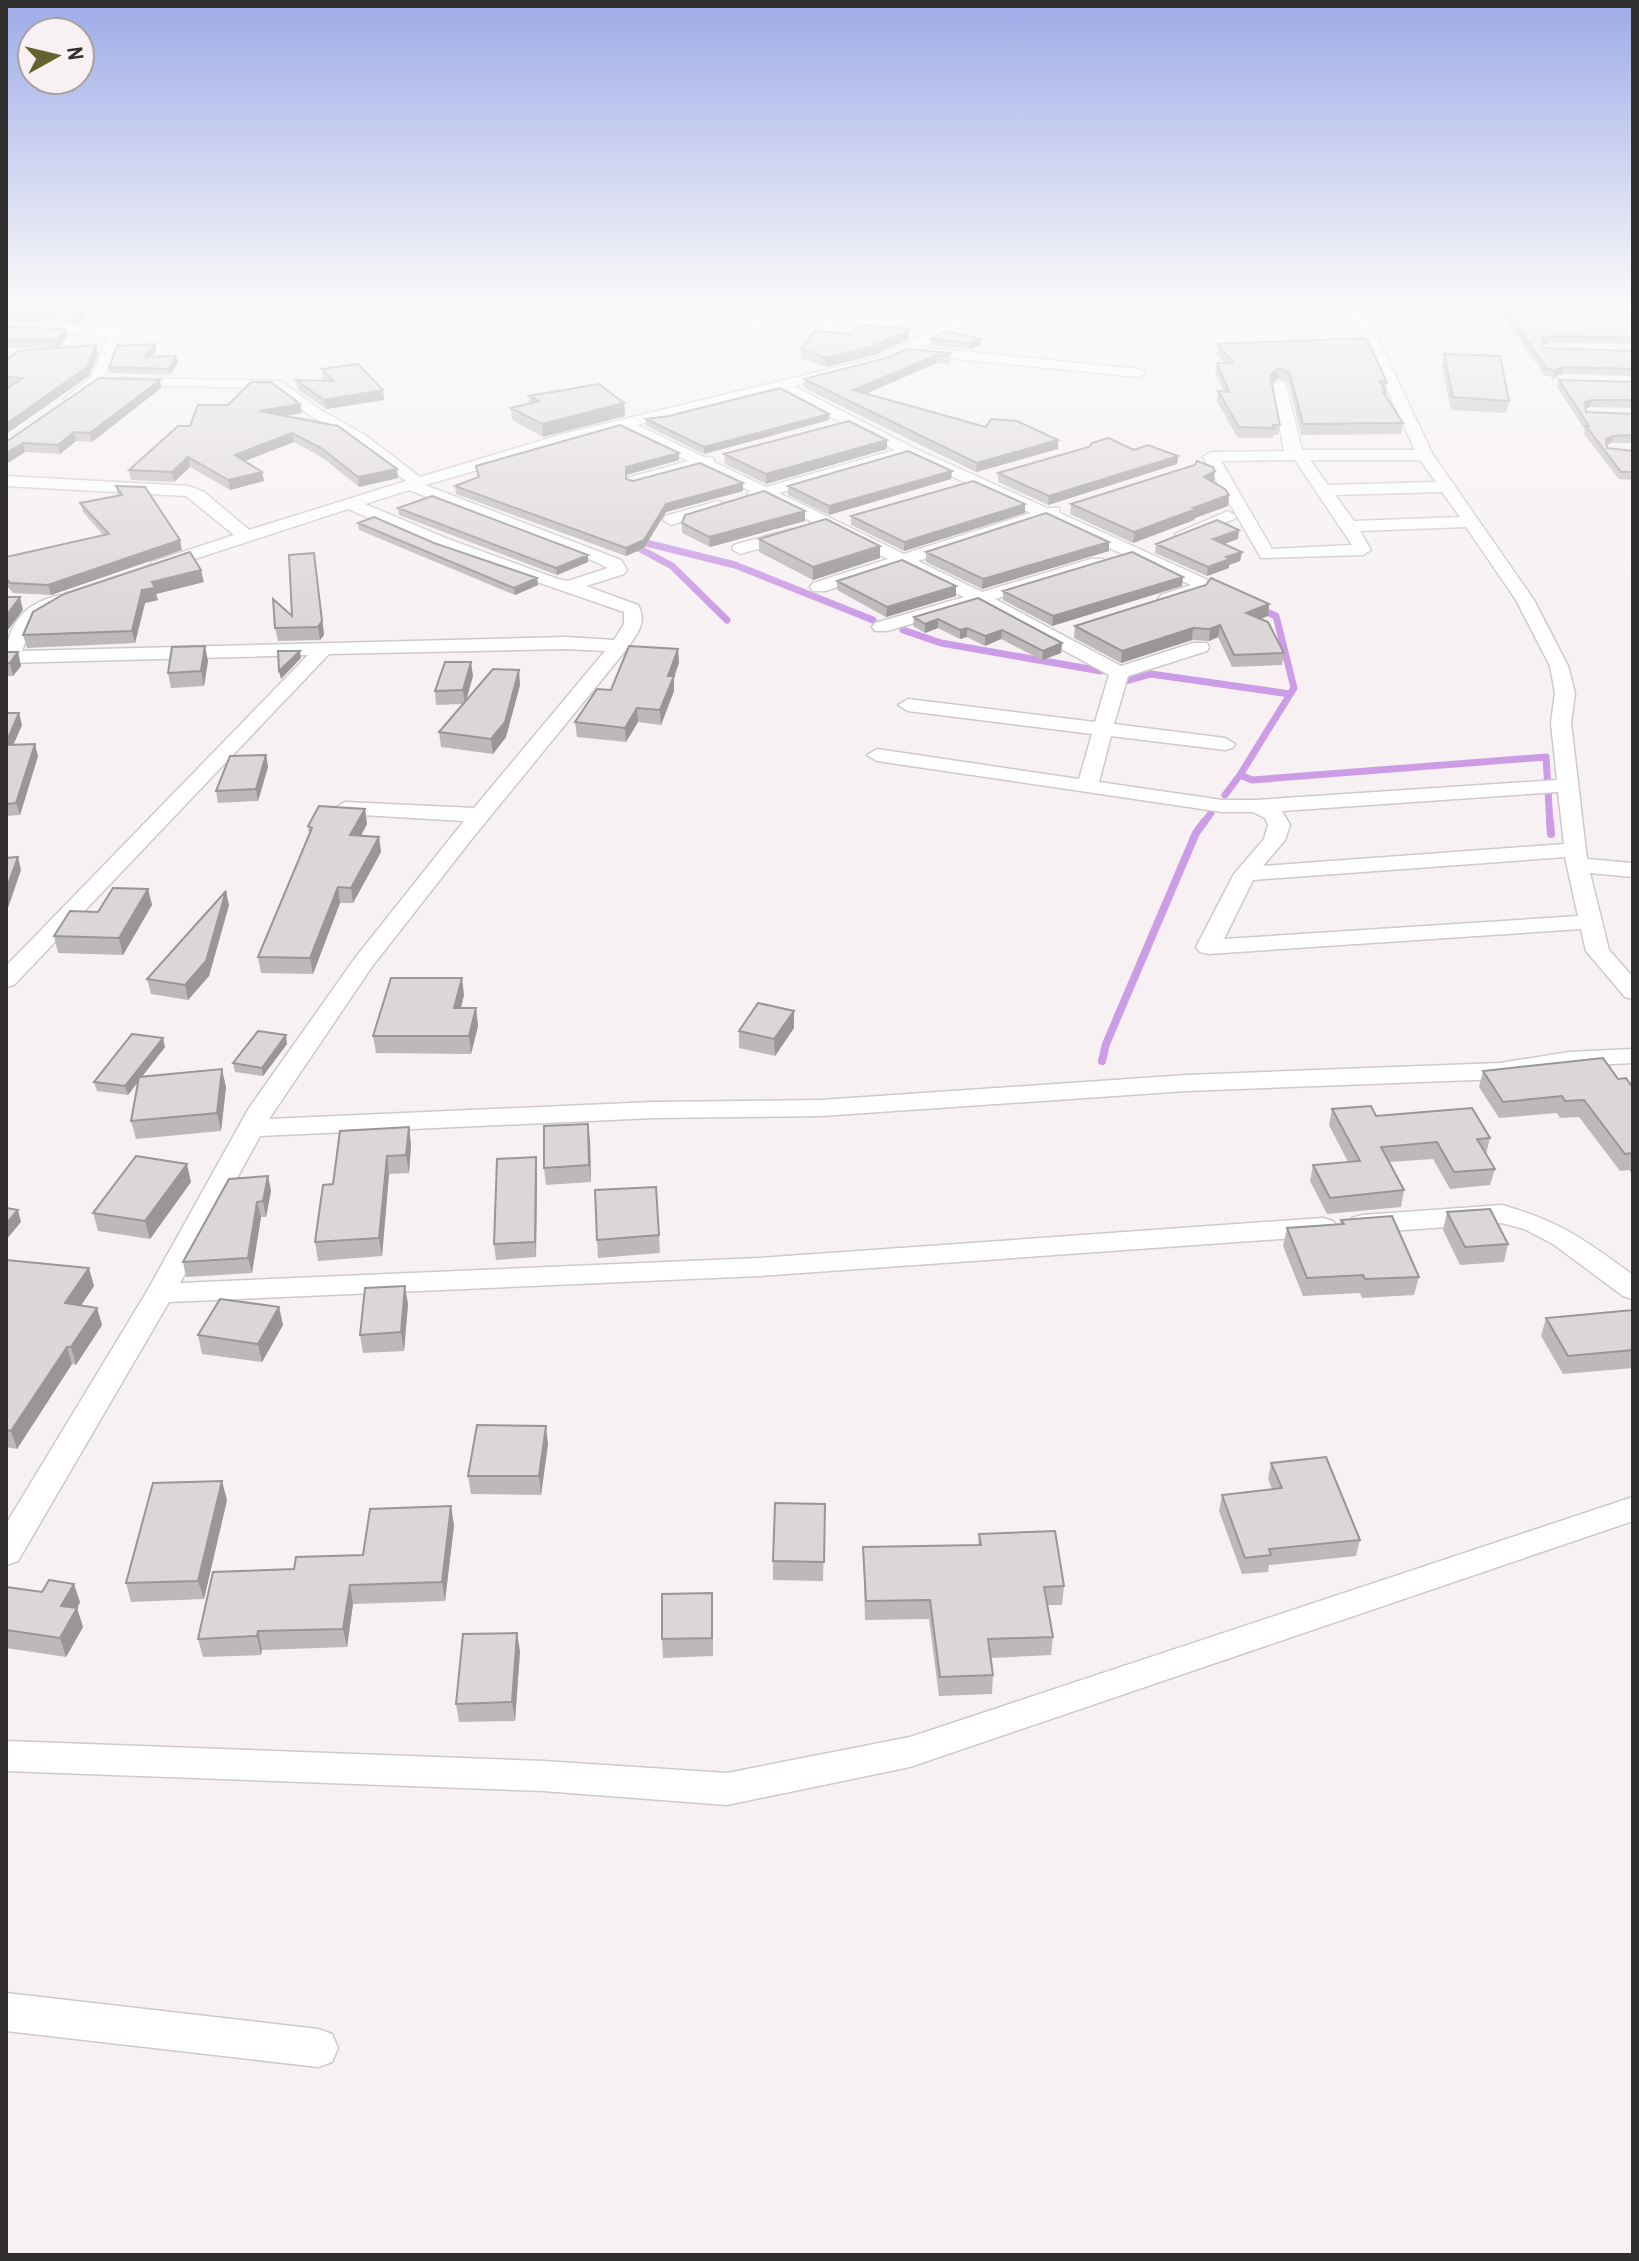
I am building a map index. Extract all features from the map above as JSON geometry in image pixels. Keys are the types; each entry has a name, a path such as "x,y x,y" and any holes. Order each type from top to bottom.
{"street":[{"path":"309,409 360,438 414,484 602,558 615,564 618,570 569,586"},
{"path":"145,571 349,503 568,437 691,409"},
{"path":"824,409 909,451 1200,583 1198,590 1144,606"},
{"path":"1284,409 1292,451 1299,455 1325,490 1363,550 1267,554 1211,457 1299,455 1425,455"},
{"path":"1403,409 1425,455 1525,600 1559,666 1565,693 1561,723 1576,858 1598,951 1633,992"},
{"path":"820,430 849,422"},
{"path":"624,424 979,597 1119,673 1200,647"},
{"path":"671,520 909,451"},
{"path":"633,481 731,454"},
{"path":"947,490 1007,472"},
{"path":"6,481 189,491 198,495 246,537"},
{"path":"1325,490 1447,487"},
{"path":"6,1552 160,1293 251,1128 363,963 634,625 636,617 632,609 442,543 349,503"},
{"path":"819,587 1075,504"},
{"path":"740,549 858,515"},
{"path":"881,627 1134,552 1228,516"},
{"path":"1349,526 1471,522"},
{"path":"76,594 53,603 19,627 9,656 566,643 619,646"},
{"path":"22,602 53,603"},
{"path":"1053,635 1079,628"},
{"path":"6,980 325,648"},
{"path":"1087,787 1119,673"},
{"path":"908,705 1225,744"},
{"path":"877,755 1222,806 1568,785"},
{"path":"1256,806 1274,814 1279,825 1274,840 1245,874 1208,947 1591,922"},
{"path":"345,808 479,815"},
{"path":"1245,874 1576,858 1633,870"},
{"path":"251,1128 653,1110 821,1108 1187,1083 1500,1071 1569,1059 1633,1056"},
{"path":"160,1293 759,1267 1502,1214 1534,1223 1563,1238 1633,1289"},
{"path":"6,1756 543,1776 727,1789 910,1752 1633,1509"},
{"path":"6,2012 318,2048"}],"building":[{"path":"6,409 28,409 6,424"},
{"path":"55,409 122,409 90,433 74,432 58,445 23,443 6,453 6,442"},
{"path":"197,409 274,409 259,411 338,426 397,469 358,477 321,448 292,433 235,455 262,472 228,480 188,457 172,472 129,470 178,426 190,426"},
{"path":"512,409 602,409 542,424"},
{"path":"699,409 819,409 829,414 704,447 646,419"},
{"path":"865,409 920,409 986,427 991,419 1017,421 1058,440 977,463"},
{"path":"1228,409 1277,409 1280,425 1273,425 1274,428 1239,427"},
{"path":"1299,409 1394,409 1403,423 1303,424"},
{"path":"1578,409 1586,409 1586,412 1633,414 1633,435 1606,439 1607,448 1633,451 1633,472 1621,472 1586,426 1589,426"},
{"path":"849,421 887,440 766,474 724,454"},
{"path":"620,425 679,453 626,467 626,479 633,481 700,463 743,483 666,504 644,540 626,548 455,486 479,477 476,466"},
{"path":"1108,438 1134,450 1148,445 1178,456 1049,496 998,473 1089,447"},
{"path":"908,451 952,471 829,506 788,486"},
{"path":"1197,461 1213,467 1215,471 1204,477 1225,489 1229,495 1134,532 1071,504 1195,465"},
{"path":"973,481 1025,504 904,542 851,516"},
{"path":"116,486 145,487 180,540 48,585 10,583 6,578 6,557 109,534 80,503 122,495"},
{"path":"764,491 805,511 709,537 682,523 685,515"},
{"path":"432,496 588,555 556,568 398,508"},
{"path":"1046,513 1109,542 983,579 926,552"},
{"path":"374,517 434,543 537,578 514,588 358,523"},
{"path":"826,519 880,546 813,567 759,539"},
{"path":"1217,520 1239,530 1213,539 1242,552 1226,557 1230,559 1208,567 1156,544"},
{"path":"190,552 201,570 152,582 155,588 142,590 132,631 23,635 33,612 64,594"},
{"path":"1132,552 1183,577 1053,616 1003,591"},
{"path":"314,553 322,621 318,627 275,628 273,599 292,616 289,555"},
{"path":"902,560 956,586 887,607 837,581"},
{"path":"1211,578 1269,604 1246,613 1268,622 1284,653 1234,655 1220,625 1210,629 1193,628 1122,651 1075,626 1206,585"},
{"path":"6,597 20,597 6,616"},
{"path":"978,598 1062,643 1043,651 1002,630 985,636 967,628 960,630 938,619 925,624 914,617"},
{"path":"205,646 201,671 168,673 172,647"},
{"path":"629,646 678,649 668,676 674,676 660,710 637,708 625,728 575,722 597,689 611,690"},
{"path":"278,651 300,651 279,671"},
{"path":"6,652 18,652 10,663 6,663"},
{"path":"445,662 471,662 463,690 435,691"},
{"path":"493,669 519,670 505,722 491,739 439,732"},
{"path":"6,713 19,713 6,743"},
{"path":"35,744 16,803 6,804 6,745"},
{"path":"266,755 256,789 216,791 230,756"},
{"path":"319,806 365,809 350,835 379,837 351,888 338,887 310,958 258,957 312,828 308,826"},
{"path":"18,857 6,890 6,858"},
{"path":"113,888 148,889 119,938 54,936 70,911 98,912"},
{"path":"226,891 206,961 185,985 147,979"},
{"path":"391,978 462,978 454,1008 476,1008 469,1036 373,1036"},
{"path":"758,1003 794,1011 774,1039 739,1031"},
{"path":"258,1031 286,1035 262,1068 233,1063"},
{"path":"132,1034 163,1038 125,1086 94,1082"},
{"path":"1603,1058 1618,1079 1626,1078 1633,1088 1633,1153 1625,1154 1584,1100 1565,1101 1562,1096 1503,1102 1483,1071"},
{"path":"222,1069 217,1113 131,1121 139,1077"},
{"path":"1371,1106 1376,1116 1472,1108 1490,1138 1477,1139 1495,1169 1454,1172 1437,1142 1381,1147 1404,1190 1330,1198 1313,1165 1360,1161 1332,1109"},
{"path":"588,1124 589,1165 544,1168 544,1126"},
{"path":"409,1127 406,1155 387,1156 379,1238 315,1242 323,1185 333,1184 340,1131"},
{"path":"136,1156 187,1164 145,1221 93,1213"},
{"path":"536,1157 535,1242 494,1244 497,1159"},
{"path":"268,1176 263,1201 257,1202 248,1258 183,1262 229,1179"},
{"path":"656,1187 659,1235 597,1240 595,1190"},
{"path":"6,1208 18,1210 6,1224"},
{"path":"1490,1209 1508,1244 1465,1247 1447,1212"},
{"path":"1392,1216 1419,1277 1365,1279 1363,1275 1307,1278 1287,1228 1344,1224 1341,1220"},
{"path":"6,1260 89,1268 65,1303 97,1308 11,1431 6,1430"},
{"path":"405,1286 401,1332 360,1335 365,1288"},
{"path":"220,1299 279,1307 258,1344 198,1335"},
{"path":"1633,1310 1633,1350 1568,1356 1546,1318"},
{"path":"477,1425 546,1426 539,1476 468,1476"},
{"path":"1326,1457 1360,1540 1269,1549 1271,1555 1245,1558 1222,1495 1282,1488 1271,1463"},
{"path":"222,1481 198,1581 126,1583 153,1483"},
{"path":"775,1503 825,1504 824,1562 773,1561"},
{"path":"451,1506 442,1582 350,1585 343,1629 258,1631 257,1636 198,1639 213,1572 294,1569 296,1557 363,1555 370,1509"},
{"path":"1055,1531 1064,1586 1044,1587 1053,1637 988,1639 993,1675 940,1677 930,1600 866,1601 863,1547 981,1545 979,1534"},
{"path":"49,1580 74,1584 61,1606 77,1608 60,1638 6,1630 6,1587 42,1592"},
{"path":"712,1593 712,1638 662,1639 662,1594"},
{"path":"517,1633 512,1702 456,1704 463,1634"}],"waterway":[{"path":"638,541 735,565 873,620"},
{"path":"633,545 672,566 727,620"},
{"path":"1240,775 1294,688 1276,616 1258,608"},
{"path":"903,630 941,643 1101,671"},
{"path":"1126,681 1151,674 1290,694"},
{"path":"1240,775 1252,780 1546,757 1550,824"},
{"path":"1225,795 1240,775"},
{"path":"1203,824 1211,813"},
{"path":"1102,1061 1106,1044 1196,833 1204,822"},
{"path":"1550,822 1551,834"}]}
